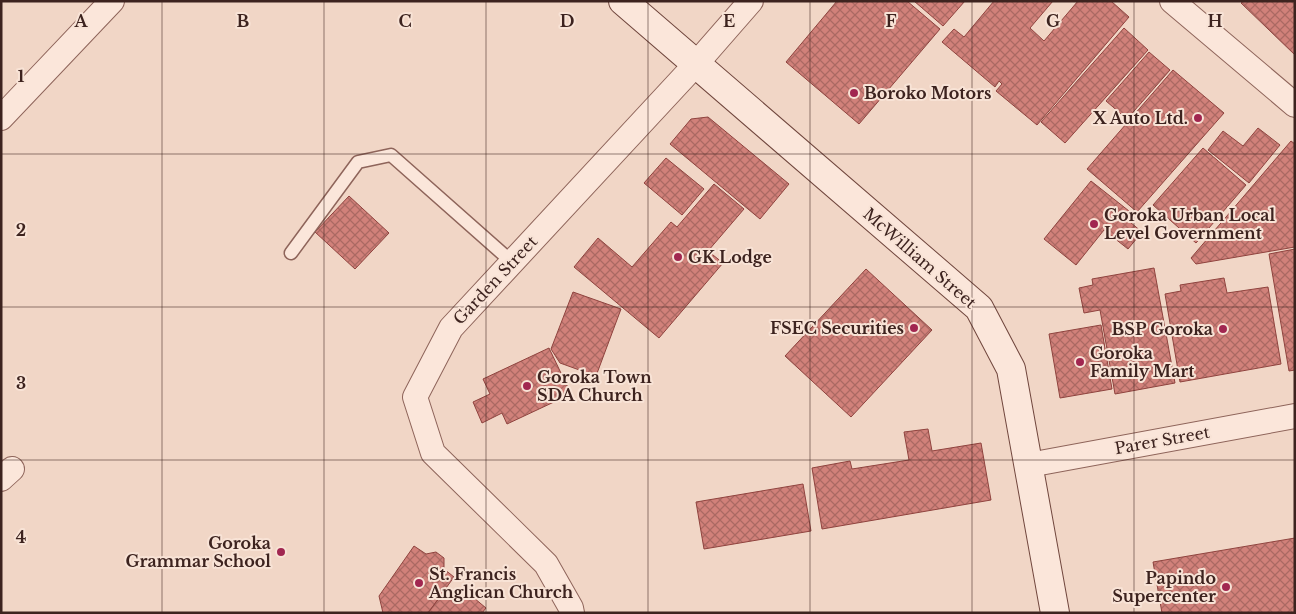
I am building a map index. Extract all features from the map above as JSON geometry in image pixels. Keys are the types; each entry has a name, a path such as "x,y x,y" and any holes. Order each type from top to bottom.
{"street":[{"path":"1,118 112,1"},
{"name":"McWilliam Street","path":"623,1 979,308 1011,369 1055,613"},
{"name":"Garden Street","path":"572,613 546,564 433,453 416,397 451,328 696,64 751,1"},
{"path":"1172,1 1295,105"},
{"name":"Parer Street","path":"1029,465 1295,416"}],"lane":[{"path":"290,253 358,162 391,155 512,262"}],"building":[{"name":"Boroko Motors","path":"837,1 907,1 940,29 859,124 786,62"},
{"path":"914,1 965,1 943,26"},
{"path":"994,1 1053,1 1030,28 1044,41 1078,1 1111,1 1129,17 1037,125 996,91 1002,84 999,81 995,87 942,42 954,29 964,37"},
{"path":"1244,1 1295,1 1295,55 1241,3"},
{"path":"1124,28 1148,50 1065,143 1041,122"},
{"path":"1149,52 1170,70 1127,119 1106,101"},
{"path":"1173,70 1224,113 1137,212 1087,169"},
{"path":"708,117 789,184 760,219 670,144 691,119"},
{"path":"1258,128 1280,145 1249,183 1208,150 1223,131 1243,146"},
{"path":"1291,141 1295,144 1295,247 1196,264 1191,258"},
{"path":"1203,148 1246,185 1196,243 1153,205"},
{"path":"666,158 704,189 682,215 644,183"},
{"name":"Goroka Urban Local Level Government","path":"1091,181 1129,211 1124,217 1142,232 1128,249 1104,230 1076,265 1044,239"},
{"name":"GK Lodge","path":"714,184 744,209 708,251 723,263 659,338 574,267 598,238 632,267 671,222 677,227"},
{"path":"349,196 389,233 355,269 315,232"},
{"path":"1295,249 1295,370 1289,371 1269,254"},
{"path":"1154,268 1175,383 1115,394 1100,310 1084,313 1079,288 1093,285 1092,279"},
{"path":"866,269 932,330 851,417 785,356"},
{"name":"BSP Goroka","path":"1224,278 1227,293 1268,287 1281,364 1180,382 1165,294 1181,291 1180,285"},
{"path":"573,292 621,309 596,376 560,363 551,349"},
{"name":"Goroka Family Mart","path":"1101,325 1112,389 1060,398 1049,334"},
{"name":"Goroka Town SDA Church","path":"549,348 571,394 507,424 502,413 482,423 473,402 490,394 483,379"},
{"path":"928,429 932,451 981,443 991,500 822,529 812,468 850,461 852,469 909,460 904,432"},
{"path":"803,484 811,531 704,549 696,502"},
{"name":"Papindo Supercenter","path":"1295,538 1295,613 1162,613 1153,562"},
{"name":"St. Francis Anglican Church","path":"414,546 426,554 436,552 444,558 444,569 454,577 428,613 383,613 379,596"},
{"path":"446,589 462,601 468,593 486,608 482,613 428,613"}],"place":[{"name":"Boroko Motors","path":"854,93"},
{"name":"X Auto Ltd.","path":"1198,118"},
{"name":"Goroka Urban Local Level Government","path":"1094,224"},
{"name":"GK Lodge","path":"678,257"},
{"name":"FSEC Securities","path":"914,328"},
{"name":"BSP Goroka","path":"1223,329"},
{"name":"Goroka Family Mart","path":"1080,362"},
{"name":"Goroka Town SDA Church","path":"527,386"},
{"name":"Goroka Grammar School","path":"281,552"},
{"name":"St. Francis Anglican Church","path":"419,583"},
{"name":"Papindo Supercenter","path":"1226,587"}]}
